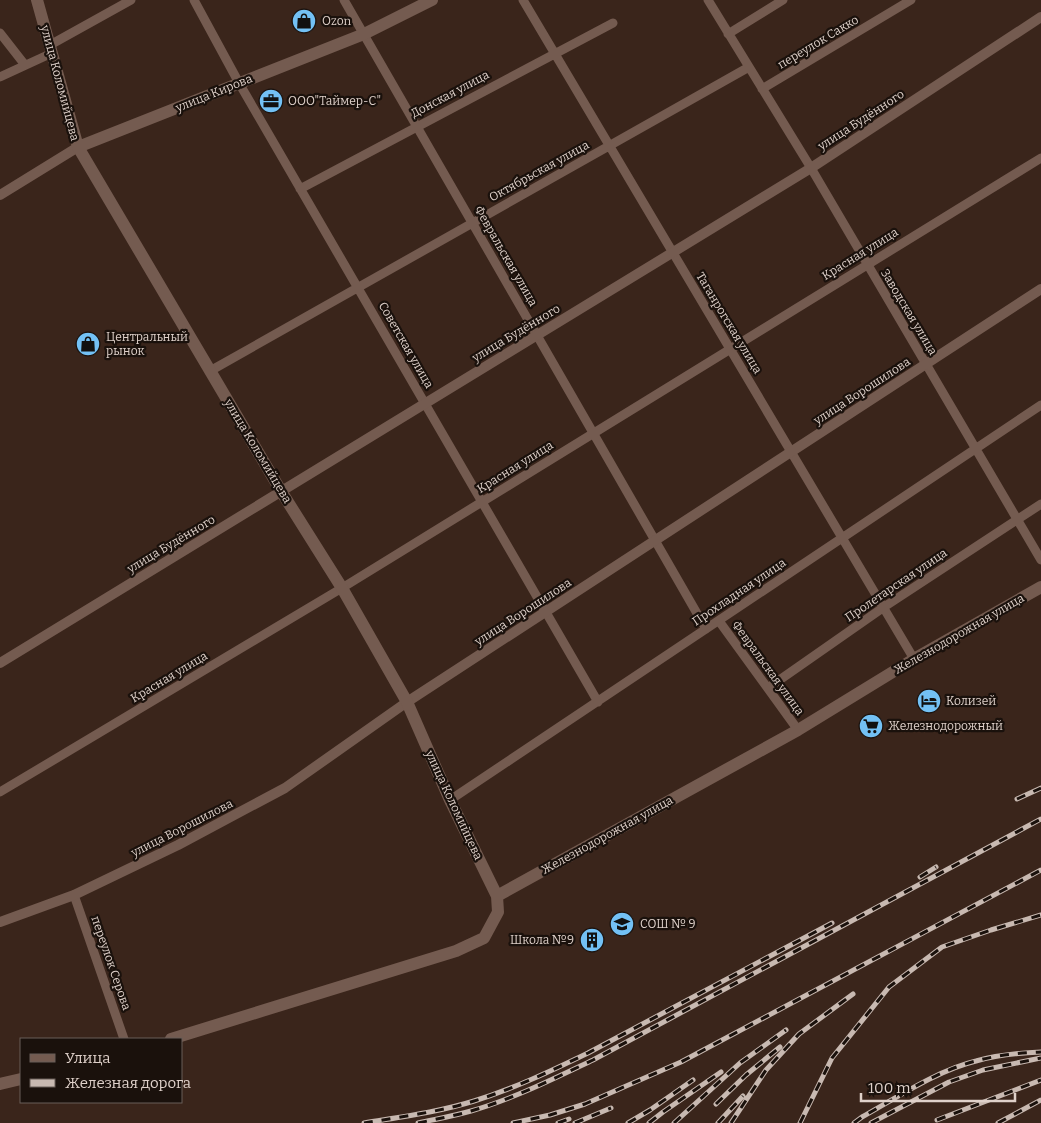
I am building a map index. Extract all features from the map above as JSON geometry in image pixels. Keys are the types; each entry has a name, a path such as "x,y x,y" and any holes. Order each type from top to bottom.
{"main road":[{"name":"улица Коломийцева","path":"37,0 78,147 281,491 342,588 407,702 450,800 497,896"},
{"name":"улица Кирова","path":"78,147 364,34 432,0"},
{"name":"Железнодорожная улица","path":"497,896 798,730 914,659 1041,587"},
{"path":"174,1038 456,951 484,938 498,912 497,896"},
{"path":"0,1084 20,1079"}],"street":[{"path":"0,77 25,65 131,0"},
{"name":"Советская улица","path":"194,0 300,189 598,702"},
{"name":"Февральская улица","path":"344,0 706,629"},
{"name":"Таганрогская улица","path":"523,0 914,659"},
{"name":"Заводская улица","path":"708,0 811,168 1041,560"},
{"path":"728,34 783,0"},
{"name":"переулок Сакко","path":"762,89 911,0"},
{"name":"улица Будённого","path":"0,663 811,168 1041,17"},
{"name":"Донская улица","path":"300,189 613,23"},
{"path":"0,33 25,65"},
{"name":"Октябрьская улица","path":"210,371 749,67"},
{"name":"улица Кирова","path":"0,194 78,147"},
{"name":"Красная улица","path":"0,792 342,588 1041,158"},
{"name":"улица Ворошилова","path":"0,922 74,895 178,845 285,788 407,702 1041,289"},
{"name":"Прохладная улица","path":"450,800 1041,404"},
{"name":"Пролетарская улица","path":"768,688 884,608 1041,504"},
{"name":"Февральская улица","path":"719,621 798,730"},
{"name":"переулок Серова","path":"74,895 124,1038"}],"railway":[{"path":"1017,799 1041,788"},
{"path":"418,1123 465,1113 502,1101 593,1060 1041,819"},
{"path":"920,877 936,867"},
{"path":"513,1123 550,1115 585,1104 681,1062 1041,870"},
{"path":"800,1123 832,1058 889,987 942,947 1041,915"},
{"path":"364,1123 461,1105 532,1079 588,1053 832,923"},
{"path":"731,1123 766,1070 799,1034 853,994"},
{"path":"674,1123 740,1063 786,1030"},
{"path":"716,1104 746,1075 780,1047"},
{"path":"854,1123 917,1085 962,1065 1000,1056 1041,1052"},
{"path":"871,1123 949,1082 983,1070 1041,1058"},
{"path":"649,1123 721,1072"},
{"path":"628,1123 693,1080"},
{"path":"937,1120 1041,1080"},
{"path":"718,1123 743,1096"},
{"path":"998,1123 1041,1100"},
{"path":"575,1123 611,1108"},
{"path":"558,1123 569,1119"}],"place":[{"name":"Ozon","path":"304,21"},
{"name":"ООО\"Таймер-С\"","path":"271,101"},
{"name":"Центральный рынок","path":"88,344"},
{"name":"Колизей","path":"929,701"},
{"name":"Железнодорожный","path":"871,726"},
{"name":"СОШ № 9","path":"622,924"},
{"name":"Школа №9","path":"592,940"}]}
